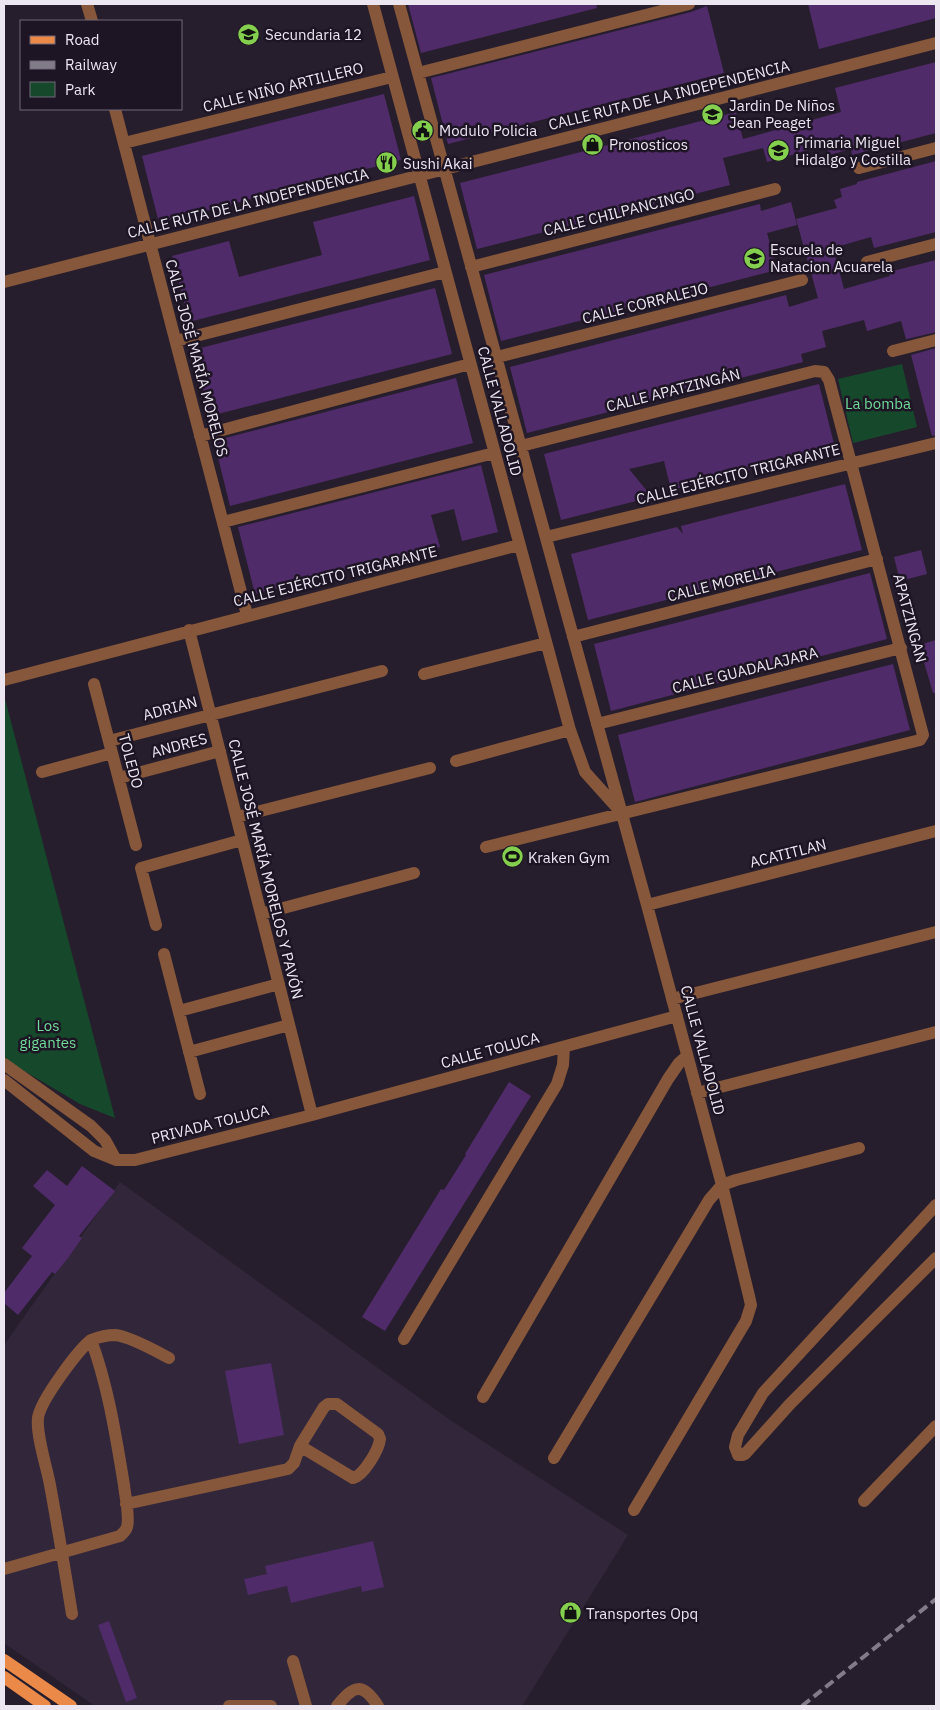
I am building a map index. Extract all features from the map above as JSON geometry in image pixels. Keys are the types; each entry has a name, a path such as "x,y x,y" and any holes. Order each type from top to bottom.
{"main road":[{"path":"4,1660 71,1706"},
{"path":"4,1677 45,1706"}],"street":[{"path":"88,4 92,20"},
{"name":"CALLE VALLADOLID","path":"373,4 570,730 585,772 622,813"},
{"name":"CALLE VALLADOLID","path":"399,4 647,905 722,1185 751,1305 746,1320 634,1510"},
{"path":"418,73 689,4"},
{"name":"CALLE RUTA DE LA INDEPENDENCIA","path":"4,282 936,44"},
{"name":"CALLE NIÑO ARTILLERO","path":"124,143 392,77"},
{"name":"CALLE JOSÉ MARÍA MORELOS","path":"115,110 247,615"},
{"path":"859,168 936,148"},
{"name":"CALLE CHILPANCINGO","path":"471,267 775,189"},
{"path":"867,262 936,244"},
{"path":"176,342 445,272"},
{"name":"CALLE CORRALEJO","path":"497,357 802,280"},
{"path":"893,351 936,340"},
{"path":"200,436 470,364"},
{"name":"CALLE APATZINGÁN","path":"521,446 815,371 824,372 829,380"},
{"name":"APATZINGAN","path":"622,813 920,740 923,735 829,380"},
{"name":"CALLE EJÉRCITO TRIGARANTE","path":"546,537 936,443"},
{"path":"223,522 494,453"},
{"name":"CALLE EJÉRCITO TRIGARANTE","path":"4,680 188,630 519,545"},
{"name":"CALLE MORELIA","path":"573,637 877,560"},
{"name":"CALLE JOSÉ MARÍA MORELOS Y PAVÓN","path":"188,630 312,1115"},
{"path":"424,674 546,642"},
{"name":"CALLE GUADALAJARA","path":"597,724 901,648"},
{"name":"ADRIAN","path":"42,772 210,714 382,671"},
{"name":"TOLEDO","path":"94,684 136,845"},
{"path":"456,761 570,730"},
{"name":"ANDRES","path":"119,778 220,751"},
{"path":"236,817 430,768"},
{"path":"486,847 622,813"},
{"name":"ACATITLAN","path":"647,905 936,831"},
{"path":"156,925 142,868 242,840"},
{"path":"261,914 414,874"},
{"path":"672,999 936,932"},
{"path":"164,954 200,1094"},
{"path":"178,1011 279,984"},
{"name":"CALLE TOLUCA","path":"312,1115 676,1016"},
{"path":"189,1052 289,1024"},
{"path":"697,1093 936,1032"},
{"path":"404,1340 557,1084 563,1065 564,1047"},
{"path":"483,1397 668,1079 678,1063 687,1056"},
{"path":"4,1064 92,1126 105,1140 116,1160"},
{"name":"PRIVADA TOLUCA","path":"4,1080 94,1151 116,1160 135,1160 312,1115"},
{"path":"554,1458 709,1200 722,1185 858,1148"},
{"path":"936,1205 763,1393 738,1435 734,1447 738,1455 745,1454 790,1404 936,1258"},
{"path":"72,1614 39,1431 38,1418 40,1410 80,1350 91,1340 102,1336 116,1335 169,1358"},
{"path":"4,1569 120,1536 128,1527 126,1504 111,1417 91,1340"},
{"path":"126,1504 288,1469 294,1463 300,1446 324,1407 332,1403 337,1404 378,1434 380,1439 377,1450 358,1476 352,1478 300,1446"},
{"path":"864,1501 936,1426"},
{"path":"293,1661 306,1706"},
{"path":"337,1706 351,1692 362,1689 369,1694 378,1706"},
{"path":"229,1706 272,1706"}],"shaded area":[{"path":"120,1182 450,1420 628,1535 522,1706 95,1706 4,1643 4,1345"}],"green space":[{"name":"La bomba","path":"902,364 917,427 853,443 838,379"},
{"name":"Los gigantes","path":"4,695 115,1118 80,1104 4,1059"}],"building":[{"path":"408,4 596,4 597,8 421,53"},
{"path":"808,4 936,4 936,18 819,49"},
{"path":"707,6 724,73 448,144 431,78 691,12"},
{"path":"936,62 936,133 852,155 851,149 829,155 826,145 767,162 763,148 723,158 730,185 477,249 460,183 736,112 743,139 841,112 835,88"},
{"path":"384,94 401,160 159,223 142,156"},
{"path":"936,161 936,232 874,248 871,237 833,248 844,289 890,276 889,272 936,260 936,332 906,339 901,321 867,331 864,320 822,331 826,347 801,354 803,362 527,433 510,367 786,295 789,307 818,298 796,219 837,208 834,200 842,197 840,189 857,184 857,182"},
{"path":"414,196 430,260 189,322 172,256 229,241 239,277 322,255 313,222"},
{"path":"791,202 797,225 767,233 777,270 501,341 484,275 760,204 761,211"},
{"path":"435,288 452,354 210,416 193,350"},
{"path":"936,348 936,435 932,436 911,355"},
{"path":"456,378 473,443 230,506 214,441"},
{"path":"819,384 835,448 671,490 664,461 629,469 652,497 561,520 544,454"},
{"path":"481,465 498,532 462,541 454,509 431,515 440,547 255,594 238,527"},
{"path":"845,484 862,550 588,620 571,554 677,527 683,534 681,526"},
{"path":"921,550 927,574 900,581 894,557"},
{"path":"870,573 887,639 611,711 594,644"},
{"path":"936,640 936,693 933,693 919,645"},
{"path":"893,664 910,730 635,802 618,735"},
{"path":"509,1082 531,1096 385,1331 362,1317 441,1189 444,1190 466,1155"},
{"path":"82,1166 115,1191 79,1236 82,1238 68,1258 55,1274 52,1272 18,1315 4,1303 4,1293 32,1256 22,1248 55,1205 33,1186 47,1170 67,1186"},
{"path":"271,1363 284,1435 239,1444 225,1371"},
{"path":"373,1541 384,1587 362,1592 361,1586 291,1603 287,1586 248,1595 244,1579 267,1574 265,1566"},
{"path":"109,1621 137,1698 126,1702 98,1625"}],"railway":[{"path":"802,1706 936,1599"}],"place":[{"name":"Secundaria 12","path":"249,34"},
{"name":"Jardin De Niños Jean Peaget","path":"713,114"},
{"name":"Modulo Policia","path":"423,130"},
{"name":"Pronosticos","path":"593,144"},
{"name":"Primaria Miguel Hidalgo y Costilla","path":"779,151"},
{"name":"Sushi Akai","path":"387,163"},
{"name":"Escuela de Natacion Acuarela","path":"754,258"},
{"name":"Kraken Gym","path":"512,857"},
{"name":"Transportes Opq","path":"570,1613"}]}
